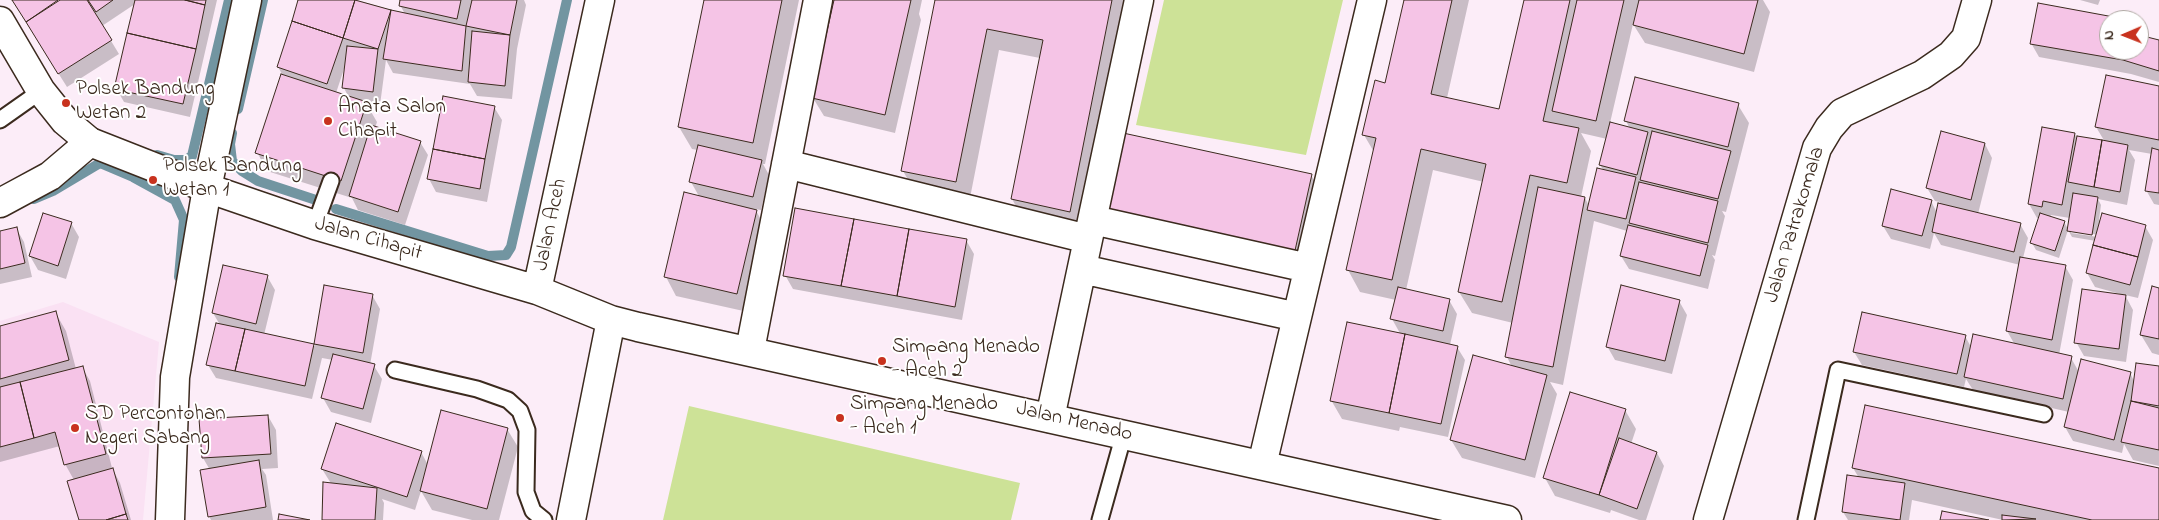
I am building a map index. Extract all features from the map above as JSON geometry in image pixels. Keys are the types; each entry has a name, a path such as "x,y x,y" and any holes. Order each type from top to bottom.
{"street":[{"path":"170,520 175,378 208,188 247,0"},
{"name":"Jalan Aceh","path":"600,0 537,290 611,320"},
{"path":"750,350 818,0"},
{"path":"1050,418 1139,0"},
{"path":"1262,465 1372,0"},
{"name":"Jalan Patrakomala","path":"1708,520 1817,148 1829,128 1842,113 1922,76 1951,56 1966,38 1977,0"},
{"name":"Jalan Cihapit","path":"0,21 41,91 65,120 90,142 208,188 315,225 537,290"},
{"path":"0,202 50,176 90,142"},
{"path":"786,164 1090,230 1308,268"},
{"path":"1082,269 1297,317"},
{"path":"572,520 611,320"},
{"name":"Jalan Menado","path":"611,320 1507,520"}],"lane":[{"path":"0,120 41,91"},
{"path":"315,225 331,181"},
{"path":"395,370 477,388 508,400 520,411 527,430 526,492 533,511 544,520"},
{"path":"1806,520 1838,370 2044,414"},
{"path":"1100,520 1124,434"}],"shaded area":[{"name":"SD Percontohan Negeri Sabang","path":"63,302 159,342 143,520 0,520 0,321"}],"green space":[{"path":"1164,0 1343,0 1306,155 1136,125"},
{"path":"689,406 1020,483 1011,520 663,520"}],"building":[{"path":"12,0 58,0 26,22"},
{"path":"60,0 87,0 112,40 58,74 26,22"},
{"path":"88,0 113,0 96,12"},
{"path":"135,0 185,0 205,5 196,49 127,33"},
{"path":"185,0 206,0 205,5"},
{"path":"298,0 355,0 343,38 292,21"},
{"path":"355,0 391,10 378,49 343,38"},
{"path":"400,0 461,0 457,19 399,6"},
{"path":"472,0 517,0 510,35 466,26"},
{"path":"704,0 782,0 753,143 678,127"},
{"path":"834,0 911,0 885,115 812,98"},
{"path":"935,0 1112,0 1070,212 1011,199 1043,40 987,29 956,182 901,171"},
{"path":"1404,0 1452,0 1431,94 1499,109 1524,0 1570,0 1543,121 1579,128 1567,183 1530,175 1502,302 1458,292 1486,164 1421,149 1392,280 1346,270 1376,138 1362,135 1375,80 1385,83"},
{"path":"1577,0 1624,0 1596,121 1552,111"},
{"path":"1639,0 1758,0 1744,54 1633,25"},
{"path":"2038,3 2099,14 2099,56 2030,44"},
{"path":"391,10 466,26 462,71 383,59"},
{"path":"292,21 343,38 327,84 277,67"},
{"path":"472,31 510,35 505,86 468,82"},
{"path":"127,33 196,49 183,104 114,89"},
{"path":"2149,38 2159,40 2159,71 2123,60 2149,60"},
{"path":"347,46 378,49 373,92 342,88"},
{"path":"281,74 367,102 341,181 255,153"},
{"path":"2106,75 2159,86 2159,140 2095,127"},
{"path":"1635,77 1739,103 1728,147 1624,121"},
{"path":"443,96 495,106 485,159 433,149"},
{"path":"1610,122 1648,132 1637,175 1599,165"},
{"path":"371,125 421,141 398,212 349,196"},
{"path":"2042,127 2075,133 2062,205 2043,201 2042,207 2028,204"},
{"path":"1652,131 1731,151 1718,199 1640,180"},
{"path":"1941,131 1985,143 1971,200 1926,188"},
{"path":"1123,133 1312,174 1294,255 1106,214"},
{"path":"2077,136 2102,140 2094,187 2068,182"},
{"path":"2102,140 2128,145 2120,192 2094,187"},
{"path":"698,145 762,160 753,197 689,182"},
{"path":"2152,148 2159,150 2159,193 2145,191"},
{"path":"433,149 485,159 480,189 427,179"},
{"path":"1597,168 1636,177 1626,219 1587,210"},
{"path":"1639,182 1718,201 1708,243 1629,223"},
{"path":"1538,187 1585,197 1553,367 1505,357"},
{"path":"1891,189 1932,200 1922,236 1882,226"},
{"path":"684,192 757,210 737,294 664,277"},
{"path":"2073,193 2098,197 2092,235 2067,231"},
{"path":"1938,203 2021,223 2014,252 1932,232"},
{"path":"795,208 854,219 841,286 783,276"},
{"path":"43,213 72,222 58,266 29,256"},
{"path":"2040,213 2065,221 2055,251 2030,243"},
{"path":"2102,213 2146,225 2138,257 2093,245"},
{"path":"854,219 909,229 897,296 841,286"},
{"path":"1628,225 1708,245 1700,276 1620,256"},
{"path":"17,227 25,263 0,269 0,231"},
{"path":"909,229 967,239 955,307 897,296"},
{"path":"2093,245 2138,257 2130,285 2086,273"},
{"path":"2020,257 2066,265 2052,340 2006,331"},
{"path":"223,265 268,275 256,324 212,313"},
{"path":"324,285 373,294 363,353 314,344"},
{"path":"1621,285 1680,300 1665,361 1606,347"},
{"path":"2152,286 2159,288 2159,339 2140,335"},
{"path":"1398,287 1450,299 1443,331 1390,319"},
{"path":"2082,289 2126,295 2119,349 2074,343"},
{"path":"56,311 69,360 0,379 0,326"},
{"path":"1862,312 1966,335 1957,374 1853,352"},
{"path":"1347,322 1405,334 1389,413 1330,401"},
{"path":"216,323 245,329 235,371 206,365"},
{"path":"245,329 314,344 305,386 235,371"},
{"path":"1405,334 1458,346 1441,424 1389,413"},
{"path":"1973,334 2072,356 2063,399 1964,377"},
{"path":"333,354 375,364 363,409 321,398"},
{"path":"1473,355 1547,375 1525,460 1450,440"},
{"path":"2081,359 2131,372 2114,440 2064,427"},
{"path":"2136,363 2159,366 2159,406 2131,401"},
{"path":"83,366 106,454 64,465 55,432 34,438 20,382"},
{"path":"20,382 34,438 0,447 0,387"},
{"path":"1570,392 1626,409 1599,495 1543,478"},
{"path":"2131,401 2159,408 2159,450 2121,442"},
{"path":"1865,405 2159,468 2159,520 2092,520 1852,468"},
{"path":"441,410 508,428 487,509 420,491"},
{"path":"268,415 271,454 202,458 199,419"},
{"path":"336,423 422,451 407,497 321,469"},
{"path":"1619,438 1657,452 1637,509 1599,495"},
{"path":"259,460 266,507 208,517 200,470"},
{"path":"113,468 126,514 106,520 79,520 67,481"},
{"path":"1847,475 1905,483 1900,520 1842,512"},
{"path":"323,482 377,488 375,520 322,520"},
{"path":"1942,511 1989,520 1940,520"},
{"path":"126,514 128,520 106,520"},
{"path":"279,514 310,520 278,520"},
{"path":"2002,515 2036,519 2002,520"}],"waterway":[{"path":"157,155 174,160 186,160 192,156 229,0"},
{"path":"238,109 263,0"},
{"path":"336,209 488,256 506,255 511,247 567,0"},
{"path":"232,133 230,144 232,161 242,171 258,181 316,200"},
{"path":"34,199 53,191 100,163 133,177 175,200 184,220 179,277"}],"place":[{"name":"Polsek Bandung Wetan 2","path":"66,103"},
{"name":"Anata Salon Cihapit","path":"328,121"},
{"name":"Polsek Bandung Wetan 1","path":"153,180"},
{"name":"Simpang Menado - Aceh 2","path":"882,361"},
{"name":"Simpang Menado - Aceh 1","path":"840,418"},
{"name":"SD Percontohan Negeri Sabang","path":"75,428"}]}
